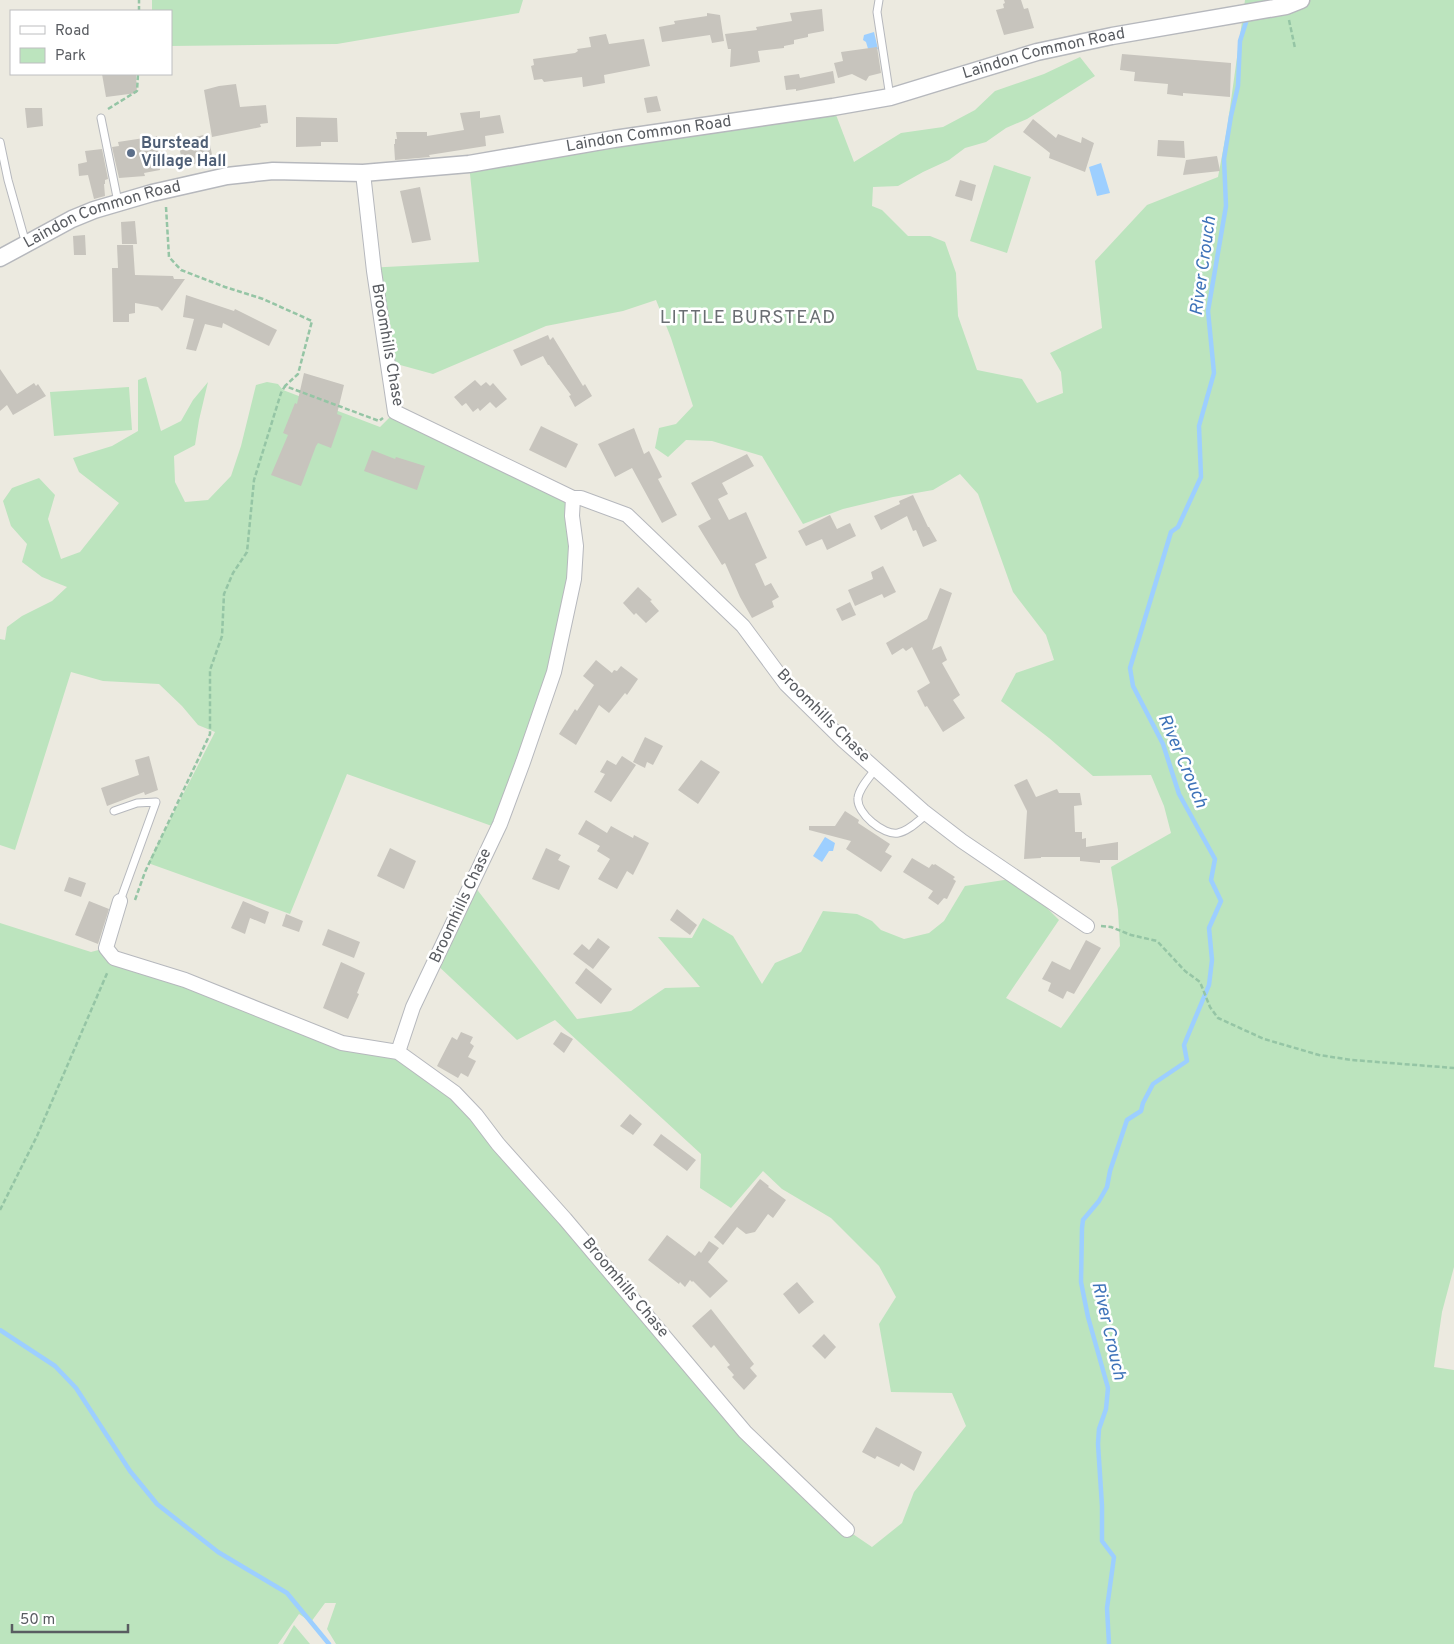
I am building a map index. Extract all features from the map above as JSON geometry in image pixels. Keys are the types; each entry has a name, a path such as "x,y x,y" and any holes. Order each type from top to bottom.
{"street":[{"name":"Laindon Common Road","path":"0,258 72,219 118,202 227,176 273,171 363,173 469,164 614,139 833,107 890,97 1037,52 1112,36 1254,12 1293,3"},
{"name":"Broomhills Chase","path":"363,173 374,271 395,412 573,498 581,498 627,515 743,626 786,684 876,768 962,841 1087,926"},
{"name":"Broomhills Chase","path":"398,1052 413,1007 500,824 554,672 574,579 576,546 572,516 573,498"},
{"name":"Broomhills Chase","path":"120,901 106,948 114,958 185,980 342,1043 398,1052 444,1084 476,1115 498,1144 572,1226 745,1432 847,1530"}],"lane":[{"path":"879,0 877,12 890,97"},
{"path":"101,118 118,202"},
{"path":"0,142 8,180 26,244"},
{"path":"876,768 859,794 858,801 860,808 874,824 888,832 900,833 908,829 927,813"},
{"path":"114,811 137,803 156,802 120,901"}],"path":[{"path":"1293,3 1295,48"},
{"path":"101,118 103,112 137,91 138,75"},
{"path":"164,190 169,256 181,270 224,287 263,299 312,320 298,374 285,386 379,421 395,412"},
{"path":"1087,926 1111,927 1157,942 1184,971 1200,982 1210,1007 1218,1018 1264,1039 1318,1055 1361,1061 1454,1068"}],"green space":[{"path":"152,0 523,0 519,13 337,44 172,46 172,10 152,10"},
{"path":"1245,0 1454,0 1454,1267 1442,1312 1434,1367 1454,1370 1454,1644 336,1644 327,1629 336,1603 325,1603 311,1622 299,1614 278,1644 0,1644 0,923 91,952 106,948 116,951 342,1043 398,1052 403,1064 446,1093 461,1106 698,1375 847,1530 872,1547 902,1523 914,1492 966,1426 952,1393 891,1392 879,1324 896,1297 879,1266 831,1218 782,1189 763,1171 731,1208 700,1188 701,1154 555,1020 517,1040 434,962 472,883 577,1019 631,1011 665,988 700,987 658,937 692,938 703,918 733,936 762,984 775,963 801,952 823,911 857,914 872,921 881,930 904,939 929,933 944,921 965,886 1017,878 1059,920 1006,998 1061,1028 1120,946 1118,910 1111,867 1171,833 1164,806 1151,775 1093,776 1049,738 1001,701 1016,673 1054,660 1046,635 1013,592 978,494 960,474 933,490 843,509 803,524 762,456 712,441 686,440 668,457 655,448 659,428 676,424 693,406 671,338 656,300 623,311 546,326 433,374 382,360 367,268 479,262 469,164 833,107 854,162 901,133 943,127 975,110 995,91 1044,74 1080,57 1095,76 1027,119 1006,128 986,142 965,148 949,160 898,186 873,187 872,206 882,210 908,236 930,236 945,242 956,273 958,316 977,370 1022,379 1037,403 1063,393 1061,372 1050,353 1102,328 1095,261 1147,205 1218,177 1227,129"},
{"path":"994,165 1031,177 1007,253 970,241"},
{"path":"146,377 161,431 181,421 193,400 208,382 195,445 174,456 175,482 185,502 208,500 231,476 241,446 256,385 267,382 278,384 283,390 380,427 395,412 573,498 574,579 503,830 347,774 290,914 148,863 215,732 198,725 182,706 159,684 103,681 71,672 15,850 0,845 0,639 5,640 7,627 22,616 52,601 67,587 42,577 22,562 27,544 11,526 3,501 12,488 39,478 55,495 48,519 61,559 80,552 119,503 79,472 73,458 112,446 138,431 138,380"},
{"path":"129,387 132,430 54,436 50,392"},
{"path":"294,1625 310,1644 283,1644"}],"water":[{"path":"874,32 878,49 869,52 866,42 863,40 864,35"},
{"path":"1101,163 1110,193 1097,196 1089,167"},
{"path":"825,837 835,843 833,851 829,851 822,862 813,856"}],"building":[{"path":"1004,0 1021,0 1024,9 1028,8 1034,28 1004,35 996,10 1004,8"},
{"path":"822,9 824,31 808,34 808,37 794,40 794,44 784,46 784,48 758,51 760,62 730,67 731,49 728,49 725,34 757,30 756,27 792,21 790,13"},
{"path":"707,13 720,15 724,41 712,43 710,35 662,42 659,27 675,24 674,21 707,16"},
{"path":"606,34 609,44 644,39 650,66 604,75 605,83 583,87 582,77 544,82 542,79 534,80 531,66 534,65 533,59 575,53 578,51 577,49 591,47 589,37"},
{"path":"877,47 881,73 869,76 866,81 852,74 838,78 834,63 843,61 841,52"},
{"path":"1122,54 1231,63 1230,97 1183,93 1183,96 1167,94 1168,84 1134,81 1135,72 1120,70"},
{"path":"833,71 835,83 796,91 796,89 786,90 784,76 799,74 800,78"},
{"path":"102,75 136,75 137,93 106,97"},
{"path":"236,84 240,107 266,105 268,123 260,124 261,127 212,137 204,90"},
{"path":"657,96 661,111 647,113 644,98"},
{"path":"25,108 42,108 43,126 27,128"},
{"path":"480,111 480,118 500,115 504,133 485,136 486,146 429,155 430,157 395,160 394,144 395,139 397,139 396,132 427,132 427,136 464,130 460,113"},
{"path":"296,117 337,118 338,142 321,142 321,146 296,147"},
{"path":"1033,119 1056,138 1058,134 1081,143 1082,137 1094,143 1085,172 1049,158 1050,153 1023,132"},
{"path":"208,134 213,160 183,166 178,141"},
{"path":"157,136 160,170 144,173 145,176 119,178 112,147 119,146 118,142"},
{"path":"1158,140 1184,141 1185,158 1157,156"},
{"path":"102,149 108,179 105,180 104,184 105,196 94,199 88,175 79,176 78,164 87,162 85,151"},
{"path":"1217,156 1220,171 1183,175 1186,160"},
{"path":"960,180 976,185 972,201 955,196"},
{"path":"420,187 431,240 412,243 400,191"},
{"path":"135,221 137,244 122,244 121,222"},
{"path":"85,235 86,255 74,255 73,236"},
{"path":"117,245 133,245 135,275 173,276 174,279 185,279 162,311 158,307 135,303 135,313 129,314 129,322 113,322 112,268 118,268"},
{"path":"186,295 234,311 235,309 277,330 269,346 223,323 222,328 205,324 196,351 186,349 194,319 183,317"},
{"path":"548,335 550,340 553,337 583,386 585,384 592,396 575,407 569,396 571,395 543,356 521,366 513,350"},
{"path":"0,369 17,394 34,383 36,386 38,384 46,396 13,415 7,405 0,411"},
{"path":"304,373 344,385 337,414 342,416 331,448 318,443 301,486 271,475 288,435 283,433 295,403 297,404"},
{"path":"475,380 481,386 486,382 490,386 493,383 507,399 496,408 490,402 480,411 478,408 473,412 466,403 462,406 454,397"},
{"path":"541,426 578,444 566,468 529,450"},
{"path":"634,428 644,454 649,451 662,477 658,479 677,515 662,523 632,468 615,477 598,444"},
{"path":"372,450 395,459 396,457 425,466 417,490 364,471"},
{"path":"747,454 754,466 722,483 728,494 718,499 729,520 746,512 767,558 755,564 765,586 771,583 779,597 772,601 774,607 752,618 740,597 725,563 722,565 698,526 711,519 691,483"},
{"path":"913,495 928,527 937,541 923,547 916,530 913,531 907,516 881,530 874,516 900,504 899,501"},
{"path":"830,515 837,529 850,523 856,536 827,550 822,539 806,546 798,531"},
{"path":"883,566 896,592 884,598 882,594 855,606 848,590 873,579 871,572"},
{"path":"638,587 652,600 650,601 659,611 646,623 636,613 634,615 623,603"},
{"path":"940,588 952,593 932,650 941,646 947,660 942,663 960,695 953,700 965,718 943,732 927,706 925,707 917,691 930,683 912,647 906,651 903,648 892,655 886,643 927,619"},
{"path":"850,602 856,615 842,621 836,609"},
{"path":"596,660 612,673 621,666 638,679 627,695 625,693 609,713 599,705 576,745 559,734 575,709 577,711 594,685 583,676"},
{"path":"645,737 663,746 653,765 647,762 645,768 633,762"},
{"path":"149,756 158,790 145,795 144,792 107,806 101,788 139,775 135,760"},
{"path":"622,756 636,765 611,802 594,792 605,774 600,772 607,760 616,765"},
{"path":"701,760 720,772 698,804 678,790"},
{"path":"1027,779 1036,797 1057,789 1059,793 1080,793 1082,805 1074,806 1075,832 1082,832 1082,839 1086,838 1086,847 1118,842 1118,860 1100,860 1100,863 1080,861 1080,857 1024,859 1027,811 1014,785"},
{"path":"845,811 859,820 858,823 890,844 885,852 892,856 881,872 846,849 851,841 809,830 809,826 835,826"},
{"path":"586,820 607,833 611,826 633,838 634,835 649,843 633,875 627,871 617,889 598,879 610,859 597,851 600,846 578,834"},
{"path":"390,848 416,861 404,889 377,876"},
{"path":"546,848 561,855 558,860 570,866 559,890 532,879"},
{"path":"912,858 929,868 932,864 935,864 955,877 953,879 956,881 947,899 944,898 938,905 928,898 933,891 903,872"},
{"path":"69,877 86,883 81,897 64,891"},
{"path":"89,901 109,909 98,944 75,935"},
{"path":"243,901 269,912 265,924 250,918 245,934 231,928"},
{"path":"677,909 697,925 690,935 670,920"},
{"path":"286,914 303,921 299,932 282,926"},
{"path":"328,929 360,942 354,958 322,945"},
{"path":"598,938 610,947 593,969 573,954 582,944 589,950"},
{"path":"1086,940 1101,948 1074,994 1067,991 1063,999 1048,991 1051,983 1042,979 1052,961 1070,970"},
{"path":"341,962 365,973 357,993 359,994 348,1019 323,1008"},
{"path":"586,968 612,989 601,1004 575,983"},
{"path":"461,1032 473,1037 470,1043 474,1046 468,1057 476,1061 468,1077 461,1073 458,1078 437,1066 452,1037 457,1040"},
{"path":"561,1032 573,1039 564,1053 553,1044"},
{"path":"630,1114 642,1124 633,1135 620,1126"},
{"path":"661,1134 696,1160 687,1171 653,1145"},
{"path":"760,1179 786,1200 773,1218 768,1214 755,1232 746,1234 737,1227 723,1245 714,1237"},
{"path":"667,1235 695,1256 699,1251 701,1253 709,1241 719,1248 708,1262 728,1281 710,1298 693,1281 690,1280 685,1287 680,1282 679,1284 648,1260"},
{"path":"797,1282 814,1302 799,1314 783,1294"},
{"path":"711,1309 754,1364 750,1368 757,1376 744,1390 732,1377 734,1375 727,1367 730,1365 714,1345 711,1348 692,1326"},
{"path":"824,1334 836,1347 825,1359 812,1346"},
{"path":"876,1427 922,1452 914,1471 901,1463 899,1467 877,1456 875,1459 862,1452"}],"waterway":[{"name":"River Crouch","path":"1109,1644 1107,1608 1114,1557 1102,1541 1098,1444 1099,1429 1106,1409 1108,1388 1088,1317 1081,1282 1082,1228 1083,1220 1099,1201 1107,1187 1110,1171 1127,1120 1141,1111 1153,1084 1187,1061 1184,1045 1209,985 1212,960 1209,928 1221,901 1211,880 1215,859 1179,794 1163,744 1133,686 1130,668 1171,532 1178,527 1201,477 1199,426 1214,373 1208,311 1226,206 1224,159 1238,86 1240,41 1248,16"},
{"path":"0,1330 55,1366 76,1388 130,1471 157,1504 218,1552 287,1593 329,1644"}],"place":[{"name":"Burstead Village Hall","path":"131,153"}],"district":[{"name":"LITTLE BURSTEAD","path":"748,318"}]}
